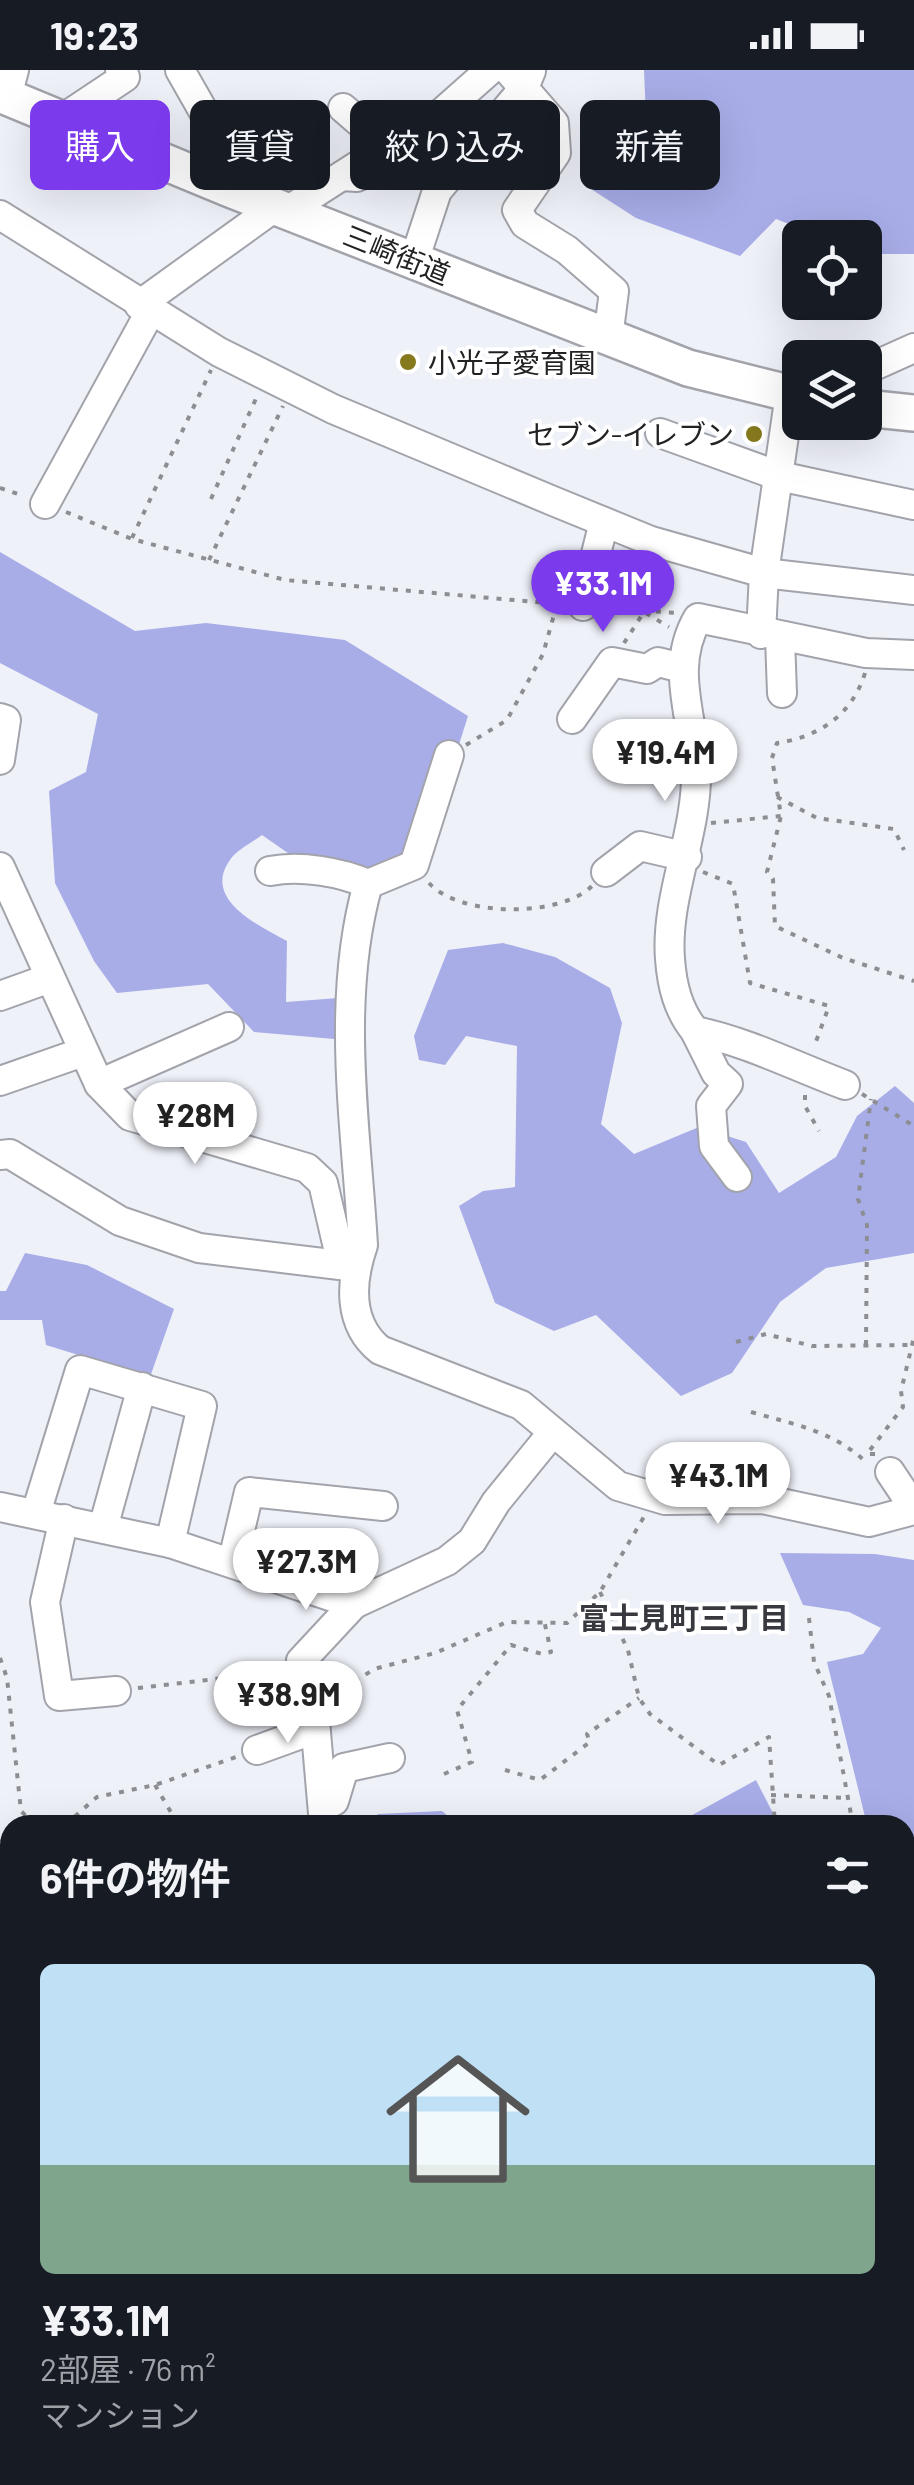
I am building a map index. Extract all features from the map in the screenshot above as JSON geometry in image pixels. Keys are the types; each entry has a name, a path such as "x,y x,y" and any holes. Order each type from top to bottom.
{"main road":[{"name":"三崎街道","path":"7,87 30,102"},
{"name":"三崎街道","path":"230,190 688,368 782,392"},
{"path":"882,410 914,413"}],"street":[{"path":"90,100 125,77 120,70"},
{"path":"180,70 197,100"},
{"path":"342,176 357,177 385,163 490,70"},
{"path":"414,261 438,191 521,76 554,124 556,153 517,210 525,224 567,250 614,290 608,338"},
{"path":"44,504 144,308 281,209 382,150 381,141 343,108"},
{"path":"0,215 144,308 291,389 604,522 651,541 764,574 914,590"},
{"path":"882,362 914,348"},
{"path":"660,433 779,476 914,505"},
{"path":"782,693 770,636 764,574 786,440"},
{"path":"570,605 604,522"},
{"path":"737,1177 714,1146 711,1106 728,1084 716,1073 678,1002 670,956 692,825 696,768 682,668 690,633 698,618 866,654 914,655"},
{"path":"572,719 612,662 647,669 658,662 682,668"},
{"path":"0,718 6,720 0,760"},
{"path":"270,871 286,868 354,877 368,884 414,865 449,755"},
{"path":"606,872 640,846 686,861"},
{"path":"0,866 11,921 50,978 100,1084 130,1116 307,1168 323,1183 349,1266 362,1335 380,1350 521,1405 618,1486 665,1500 762,1499 869,1522 914,1509 890,1472"},
{"path":"349,1266 363,1245 350,1041 354,932 368,884"},
{"path":"0,996 50,978"},
{"path":"100,1084 229,1027"},
{"path":"695,1031 745,1041 845,1085"},
{"path":"0,1081 83,1052"},
{"path":"0,1155 10,1154 120,1221 200,1248 349,1266"},
{"path":"36,1513 80,1370 202,1406 170,1542"},
{"path":"102,1528 142,1387"},
{"path":"324,1815 315,1719 301,1660 354,1604 447,1561 472,1541 496,1502 552,1432"},
{"path":"233,1560 248,1492 383,1506"},
{"path":"0,1507 170,1542 233,1560 354,1604"},
{"path":"64,1520 45,1602 59,1696 116,1691"},
{"path":"256,1750 315,1719"},
{"path":"324,1815 334,1801 344,1768 390,1758"}],"path":[{"path":"132,539 219,352"},
{"path":"211,499 266,376"},
{"path":"208,562 291,389"},
{"path":"0,488 132,539 285,580 644,612 668,610 698,618"},
{"path":"449,755 507,720 570,605"},
{"path":"612,662 644,612"},
{"path":"866,654 860,690 847,710 807,739 778,743 772,758 781,816 766,872 774,879 775,926 843,958 914,980"},
{"path":"776,797 817,818 894,829 904,850"},
{"path":"692,825 781,816"},
{"path":"686,861 733,884 750,983 829,1006 806,1071 805,1106 819,1132"},
{"path":"414,865 439,894 486,908 568,900 586,891 606,872"},
{"path":"845,1085 914,1126"},
{"path":"866,1346 867,1225 858,1199 871,1099"},
{"path":"736,1342 766,1334 812,1346 913,1345"},
{"path":"751,1412 827,1433 845,1442 870,1467 890,1472 896,1453 867,1454 886,1436 903,1407 901,1391 914,1337"},
{"path":"315,1719 374,1669 434,1654 507,1622 567,1623 600,1592 644,1515 665,1500"},
{"path":"600,1592 628,1650 639,1698 650,1714 718,1765 769,1737 774,1815"},
{"path":"809,1618 814,1662 830,1696 850,1815"},
{"path":"444,1774 472,1762 457,1710 511,1646 551,1652 544,1620"},
{"path":"0,1658 7,1678 21,1811 25,1815"},
{"path":"116,1691 225,1678 301,1660"},
{"path":"505,1770 540,1780 590,1742 587,1734 639,1698"},
{"path":"77,1815 97,1797 155,1785 256,1750"},
{"path":"155,1785 173,1815"},
{"path":"771,1795 846,1798"}],"shaded area":[{"path":"644,70 914,70 914,254 882,254 882,220 776,219 740,256 636,218 593,190 720,190 720,100 645,100"},
{"path":"0,552 135,631 206,623 345,640 468,716 422,862 377,891 295,858 262,835 233,856 223,874 223,888 238,910 287,941 286,1002 338,998 334,1039 254,1032 208,984 117,993 94,961 55,883 49,791 86,772 98,714 0,663"},
{"path":"503,943 555,957 610,988 622,1023 601,1124 634,1154 699,1127 746,1142 779,1193 836,1157 857,1116 895,1086 914,1103 914,1253 826,1268 780,1302 732,1373 681,1396 596,1315 554,1331 495,1303 459,1206 483,1191 515,1187 517,1046 466,1036 445,1065 419,1060 414,1036 448,950"},
{"path":"25,1253 87,1265 174,1309 150,1377 46,1345 42,1320 0,1320 0,1291 6,1291"},
{"path":"780,1553 875,1554 914,1560 914,1815 865,1815 827,1662 863,1654 881,1628 849,1612 803,1605"},
{"path":"756,1780 774,1815 692,1815"},
{"path":"442,1811 447,1815 377,1815"}],"place":[{"name":"小光子愛育園","path":"408,362"},
{"name":"セブン-イレブン","path":"754,434"}],"district":[{"name":"富士見町三丁目","path":"684,1617"}]}
